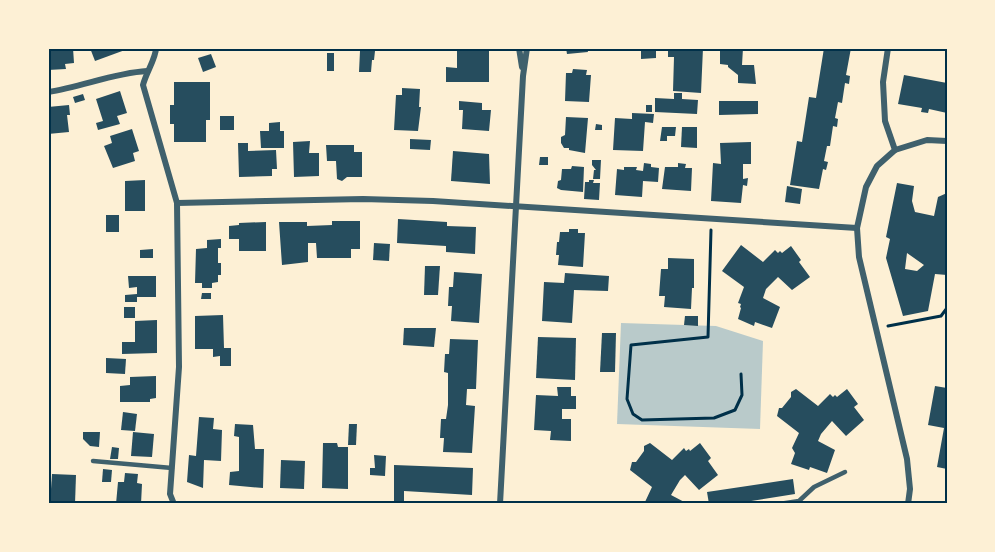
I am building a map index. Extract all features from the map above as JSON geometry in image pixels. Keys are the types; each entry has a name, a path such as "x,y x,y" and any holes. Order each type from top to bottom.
{"street":[{"path":"156,48 156,54 143,85 177,203 179,367 170,494 174,504"},
{"path":"519,48 523,76"},
{"path":"500,504 523,76 527,48"},
{"path":"888,48 883,82 885,121 895,150"},
{"path":"48,92 127,72 147,71"},
{"path":"908,504 910,489 907,459 860,257 857,228 866,187 877,166 895,150 927,140 947,141"},
{"path":"177,203 363,199 857,228"}],"lane":[{"path":"93,461 172,468"},
{"path":"779,504 799,501 814,487 845,472"}],"path":[{"path":"711,219 708,337 631,345 627,399 633,414 642,420 714,418 735,410 742,395 741,374"},
{"path":"877,328 941,316 947,308"}],"shaded area":[{"path":"621,323 716,326 763,341 760,429 617,424"}],"building":[{"path":"48,48 73,48 74,63 65,64 66,69 48,70"},
{"path":"90,48 124,48 125,50 95,61"},
{"path":"457,48 489,48 489,82 446,82 446,67 457,68"},
{"path":"566,48 587,48 588,52 567,54"},
{"path":"668,48 703,48 701,93 673,91 674,57 668,57"},
{"path":"720,48 743,48 742,65 754,65 756,84 738,83 738,75 728,65 720,64"},
{"path":"824,48 851,48 846,75 850,76 849,84 845,83 842,103 838,102 835,118 838,119 837,127 833,126 830,146 827,146 824,161 828,162 826,170 823,169 819,189 790,185 797,141 802,142 809,97 816,98"},
{"path":"656,50 656,58 641,59 641,51"},
{"path":"360,51 375,51 371,72 359,72"},
{"path":"327,53 334,53 334,71 327,71"},
{"path":"211,54 216,67 203,72 198,58"},
{"path":"573,69 587,70 586,75 591,75 589,102 565,101 566,73 572,73"},
{"path":"904,75 947,83 947,113 929,109 928,113 921,112 922,108 898,104"},
{"path":"174,82 210,82 210,120 206,120 206,142 174,142 174,124 170,124 170,105 174,105"},
{"path":"402,88 420,89 419,107 421,107 418,131 394,130 396,95 402,95"},
{"path":"120,91 127,113 117,116 120,124 98,130 96,123 103,121 96,99"},
{"path":"674,93 682,93 682,99 698,100 697,114 655,112 655,98 674,99"},
{"path":"83,94 85,100 75,103 73,97"},
{"path":"459,101 482,103 482,110 491,110 489,131 462,129 463,110 459,110"},
{"path":"719,101 758,101 758,114 719,115"},
{"path":"69,105 70,115 67,115 69,132 48,134 48,107"},
{"path":"646,105 652,105 652,112 646,112"},
{"path":"632,113 654,114 653,123 645,122 643,151 613,150 615,118 632,119"},
{"path":"220,116 234,116 234,130 220,130"},
{"path":"566,117 588,118 585,153 564,148 561,143 561,137 565,135"},
{"path":"280,122 280,131 284,131 284,148 261,148 260,131 269,131 269,123"},
{"path":"596,124 602,125 602,130 595,130"},
{"path":"662,127 676,127 675,136 667,136 667,141 660,141"},
{"path":"682,127 697,127 697,148 681,147"},
{"path":"132,129 139,151 133,153 135,161 113,168 104,146 112,143 110,136"},
{"path":"410,139 431,140 430,150 410,149"},
{"path":"310,141 309,153 319,153 319,176 294,177 293,142"},
{"path":"751,142 751,164 743,164 743,179 748,178 747,186 743,185 741,203 711,201 713,163 721,164 720,143"},
{"path":"238,143 248,143 248,151 276,150 277,169 272,169 272,176 239,177"},
{"path":"326,145 354,145 354,152 362,152 362,177 347,177 342,181 337,179 336,161 327,161"},
{"path":"453,151 489,154 490,184 451,181"},
{"path":"540,157 548,157 548,165 539,165"},
{"path":"592,160 601,160 600,179 593,179 594,170 596,170 592,165"},
{"path":"644,163 659,168 658,182 643,181 642,197 615,195 617,169 637,167 636,170 643,171"},
{"path":"678,163 686,164 685,168 692,168 691,191 662,189 665,167 678,167"},
{"path":"572,166 584,167 583,192 557,188 558,181 561,180 562,169 571,169"},
{"path":"145,180 145,211 125,211 125,181"},
{"path":"594,180 593,183 600,183 599,200 584,199 585,182"},
{"path":"897,183 914,186 912,201 915,212 934,216 938,197 947,193 947,275 935,274 928,311 903,316 886,258 890,239 886,237","holes":["907,253 924,265 917,271 905,269"]},
{"path":"787,186 802,189 800,204 785,202"},
{"path":"106,215 119,215 119,232 106,232"},
{"path":"398,219 447,222 447,226 476,227 475,254 446,252 446,246 397,243"},
{"path":"332,221 360,221 360,249 351,249 351,258 317,258 316,243 308,243 308,262 282,265 279,222 307,222 307,226 332,225"},
{"path":"266,222 266,251 239,251 239,239 229,239 229,226 239,225 239,223"},
{"path":"569,229 578,229 578,233 585,233 583,267 558,265 559,255 556,255 560,232 569,232"},
{"path":"221,239 221,248 218,248 218,263 221,263 221,275 218,275 218,282 212,283 212,288 202,288 202,283 195,283 196,249 207,248 207,240"},
{"path":"374,243 390,244 389,261 373,260"},
{"path":"741,245 763,262 775,250 782,253 791,246 810,277 792,290 778,277 766,289 763,298 780,307 772,328 755,322 754,326 738,319 741,304 738,303 744,287 722,271"},
{"path":"153,249 153,258 140,258 140,250"},
{"path":"668,258 694,259 691,309 664,307 665,296 659,296 661,269 668,269"},
{"path":"425,266 440,266 438,295 424,295"},
{"path":"454,272 482,274 479,323 451,321 452,306 448,306 449,287 453,287"},
{"path":"565,273 609,276 608,291 574,290 572,323 542,321 544,282 564,283"},
{"path":"128,276 156,276 156,297 137,297 137,302 125,302 125,295 137,294 137,287 129,288"},
{"path":"202,293 211,293 211,299 201,299"},
{"path":"124,307 135,307 135,318 124,318"},
{"path":"223,315 224,348 231,348 231,366 220,366 220,356 213,357 213,349 195,349 195,316"},
{"path":"685,316 698,316 698,326 684,325"},
{"path":"157,320 157,353 122,354 122,342 135,342 135,321"},
{"path":"404,328 436,328 434,347 403,345"},
{"path":"602,333 616,333 615,372 600,372"},
{"path":"538,337 576,338 575,380 536,378"},
{"path":"450,339 478,340 476,389 467,389 466,405 475,406 472,453 443,452 444,438 440,438 441,419 446,419 448,405 448,373 444,372 445,354 449,354"},
{"path":"106,358 126,359 125,374 106,373"},
{"path":"156,376 156,398 150,399 150,402 120,402 120,386 130,385 130,377"},
{"path":"935,386 947,388 947,469 937,467 944,428 928,425"},
{"path":"557,387 571,387 571,396 576,396 576,409 562,409 562,419 571,419 571,441 550,440 551,431 534,430 536,395 558,396"},
{"path":"796,389 818,406 830,394 837,397 847,389 858,404 854,407 864,420 846,436 832,421 821,434 818,441 835,450 827,473 791,464 795,453 792,448 799,433 777,416 779,408 782,408 791,397 791,392"},
{"path":"123,412 137,414 135,431 121,430"},
{"path":"199,417 214,418 213,429 222,430 221,461 204,460 203,488 187,482 189,455 196,456"},
{"path":"235,424 253,425 255,449 264,449 263,488 229,485 230,472 239,471 239,437 234,436"},
{"path":"349,424 357,424 356,445 348,445"},
{"path":"83,432 100,432 99,447 90,446 83,439"},
{"path":"133,432 154,434 152,457 131,456"},
{"path":"323,443 337,443 338,447 348,447 348,489 322,488"},
{"path":"650,443 672,460 684,448 690,451 700,443 711,458 708,461 718,475 699,490 685,475 671,495 688,504 647,504 645,502 652,487 630,470 632,462 636,462 644,451 644,446"},
{"path":"112,447 119,448 118,459 110,459"},
{"path":"374,455 386,456 385,476 370,475 370,468 375,468"},
{"path":"281,460 305,461 304,489 280,488"},
{"path":"394,465 473,468 472,495 404,491 404,503 394,503"},
{"path":"103,469 112,470 111,482 102,482"},
{"path":"125,473 138,474 137,483 142,484 141,504 116,504 118,482 124,482"},
{"path":"52,474 76,475 75,504 50,504"},
{"path":"793,479 795,494 732,504 709,504 707,492"}]}
